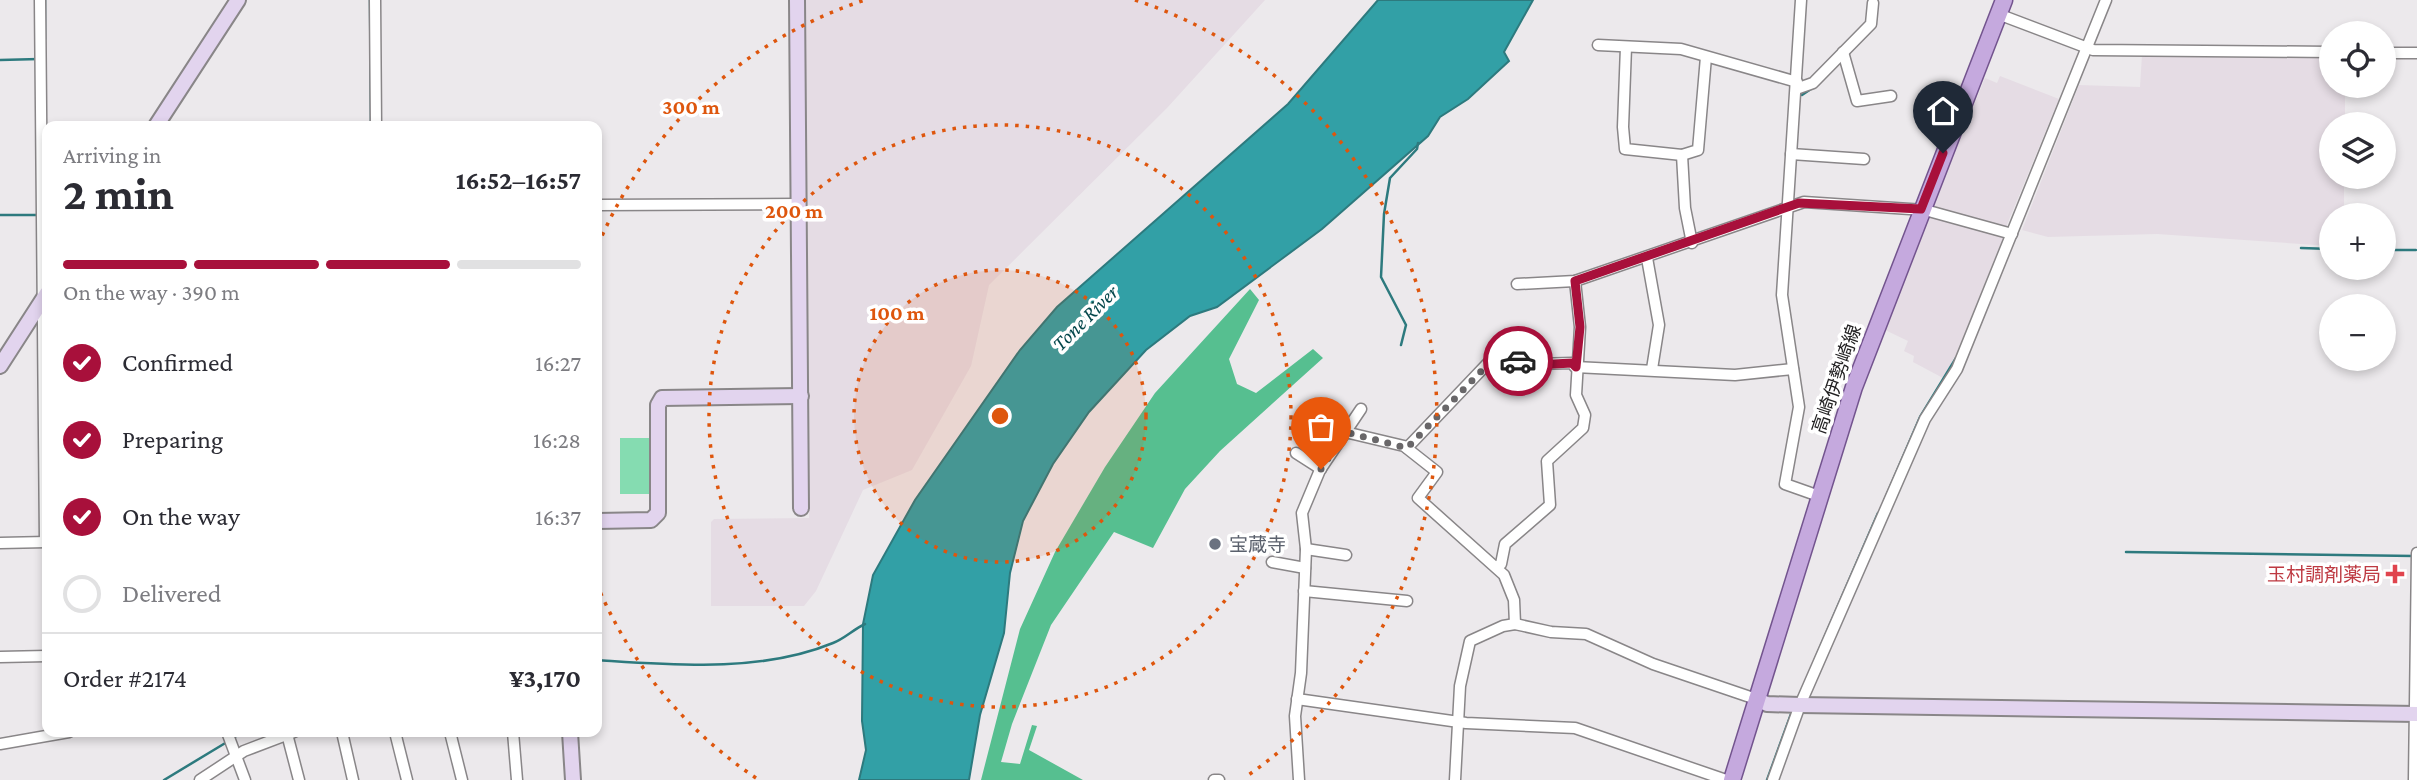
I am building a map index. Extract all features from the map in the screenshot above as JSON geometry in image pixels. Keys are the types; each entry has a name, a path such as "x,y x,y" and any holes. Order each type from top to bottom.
{"main road":[{"name":"高崎伊勢崎線","path":"1732,780 1819,496 1863,363 2001,7"}],"street":[{"path":"40,0 42,121"},
{"path":"159,121 238,0"},
{"path":"375,0 376,121"},
{"path":"797,0 802,508"},
{"path":"1801,0 1782,295 1799,415 1785,484 1819,496"},
{"path":"1773,780 1800,705 1925,419 1957,369 2106,0"},
{"path":"1598,45 1681,49 1797,85 1813,83 1871,24 1873,3"},
{"path":"2001,7 2086,48 2319,52"},
{"path":"1626,47 1623,127 1625,149 1682,155 1698,150 1706,57"},
{"path":"1843,52 1857,101 1891,96"},
{"path":"2396,53 2417,53"},
{"path":"1791,154 1864,159"},
{"path":"1682,155 1685,208 1692,243"},
{"path":"1517,284 1575,281 1692,243 1804,202 1921,209 2012,234"},
{"path":"602,205 799,204"},
{"path":"1647,258 1658,325 1652,369"},
{"path":"1496,567 1501,564 1505,544 1550,505 1547,461 1583,428 1585,415 1576,396 1580,327 1575,281"},
{"path":"0,366 42,301"},
{"path":"1407,448 1492,360 1502,358 1536,365 1572,363 1576,367 1735,375 1793,369"},
{"path":"602,521 651,520 658,513 658,405 662,398 801,396"},
{"path":"1299,780 1295,716 1301,673 1306,549 1302,513 1321,469 1361,409"},
{"path":"1345,432 1407,448 1437,472 1418,498 1504,575 1514,600 1515,624"},
{"path":"1296,453 1321,469"},
{"path":"0,543 42,542"},
{"path":"1306,549 1346,555"},
{"path":"2414,780 2417,553"},
{"path":"1272,562 1305,568"},
{"path":"1304,591 1407,601"},
{"path":"1455,780 1460,686 1470,641 1503,626 1515,624 1551,632 1594,636 1653,664 1767,704 2416,714"},
{"path":"0,657 42,656"},
{"path":"1297,699 1458,722 1575,728 1726,780"},
{"path":"0,744 42,737"},
{"path":"229,737 246,780"},
{"path":"200,780 236,750 278,737"},
{"path":"292,737 299,780"},
{"path":"343,737 353,780"},
{"path":"396,737 407,780"},
{"path":"451,737 462,780"},
{"path":"513,737 517,780"},
{"path":"570,737 573,780"}],"shaded area":[{"path":"805,0 1265,0 1167,108 989,285 971,366 912,470 863,490 816,591 804,606 711,606 711,522 714,519 809,518"},
{"path":"2142,55 2319,56 2319,98 2345,98 2345,112 2319,112 2319,189 2344,189 2344,203 2319,203 2319,245 2157,234 2048,237 2022,230 2079,85 2140,87"},
{"path":"2000,76 2059,99 2006,227 1935,209 1933,204 1985,78 1997,83"},
{"path":"1927,216 2004,236 1953,362 1943,378 1913,362 1914,356 1904,351 1908,341 1883,329"}],"green space":[{"path":"1250,289 1259,300 1229,359 1237,384 1256,393 1313,349 1323,358 1220,451 1185,489 1153,548 1114,532 1051,625 1012,724 1001,762 1020,764 1032,725 1037,726 1029,750 1083,780 981,780 1020,629 1055,552 1105,467 1155,393"},
{"path":"620,438 651,438 651,494 620,494"}],"water":[{"name":"Tone River","path":"1378,0 1533,0 1504,52 1509,61 1468,99 1440,117 1428,136 1322,229 1217,307 1190,316 1146,350 1089,412 1053,464 1023,521 1010,573 1004,633 980,715 969,780 859,780 866,750 862,721 863,624 873,575 915,500 1020,350 1057,307 1288,104"}],"waterway":[{"path":"45,0 45,39"},
{"path":"370,0 371,121"},
{"path":"0,60 39,59"},
{"path":"1802,95 1814,87"},
{"path":"1401,345 1406,325 1381,277 1384,214 1390,178 1417,149 1418,143"},
{"path":"0,215 39,215"},
{"path":"2301,248 2319,249"},
{"path":"2396,250 2416,250"},
{"path":"1884,501 1920,417 1956,358"},
{"path":"1815,659 1878,513"},
{"path":"2126,552 2414,556"},
{"path":"602,660 716,665 776,659 833,643 865,624"},
{"path":"1767,780 1791,714"},
{"path":"164,780 227,742"}],"way so far":[{"path":"1321,469 1345,432 1407,448 1488,363 1497,358 1518,361"}],"place":[{"name":"宝蔵寺","path":"1215,544"},
{"name":"玉村調剤薬局","path":"2395,574"}],"route":[{"path":"1518,361 1536,365 1572,363 1576,367 1580,327 1575,281 1697,241 1799,203 1921,209 1943,153"}]}
